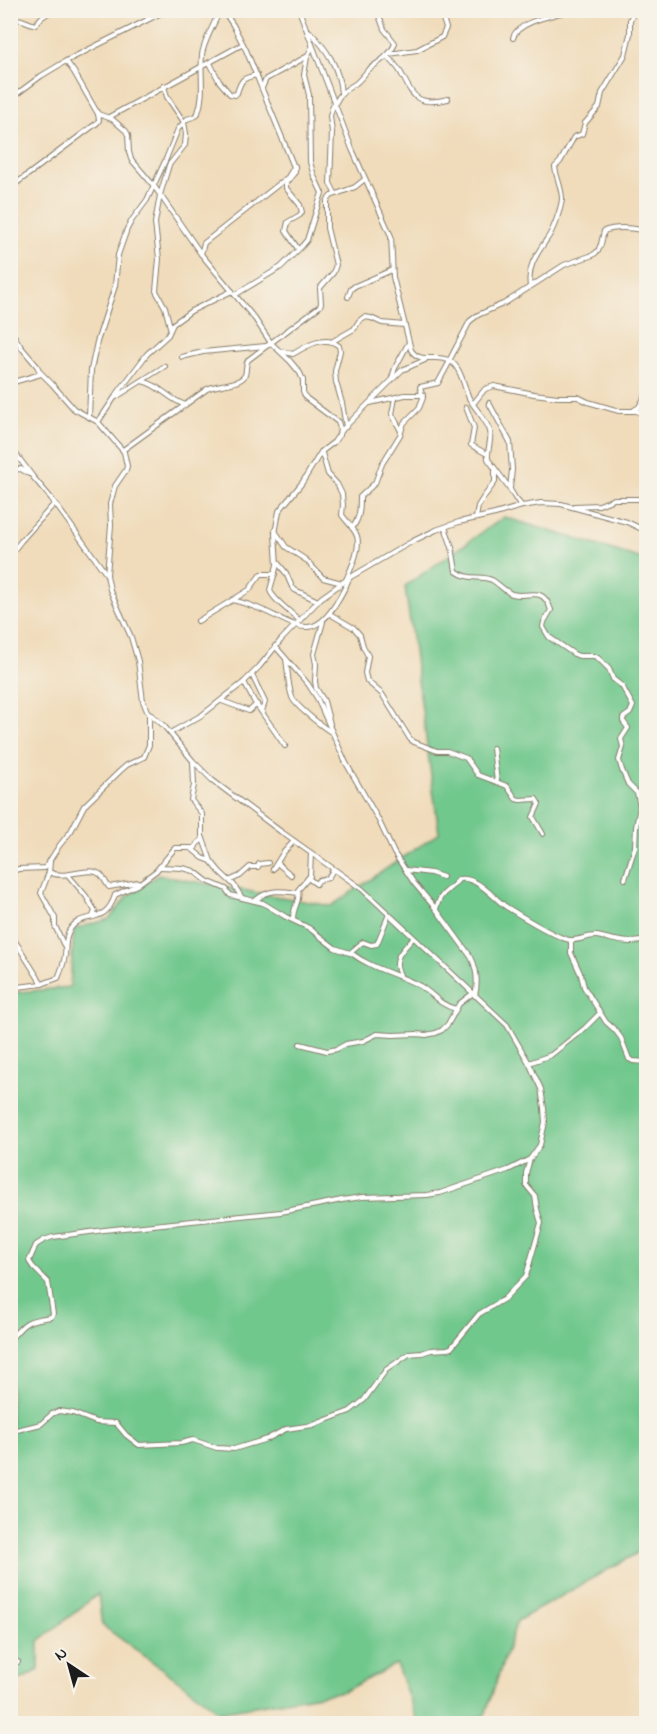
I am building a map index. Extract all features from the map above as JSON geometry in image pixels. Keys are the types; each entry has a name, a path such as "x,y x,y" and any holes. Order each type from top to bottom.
{"street":[{"path":"10,18 36,24 53,10"},
{"path":"147,21 153,10"},
{"path":"10,99 41,76 167,10"},
{"path":"222,10 243,44 296,171 286,183 286,188 300,205 302,212 288,222 286,231 298,249"},
{"path":"89,418 91,370 97,342 115,286 118,255 132,220 154,186 176,132 184,122 198,114 203,86 203,48 222,10"},
{"path":"299,10 334,103 391,236 395,289 409,344 418,357 441,358 449,361 455,367 490,433 488,459 522,506"},
{"path":"335,194 330,183 332,132 330,116 334,103 341,93 360,80 387,55 395,44 384,29 377,11 385,10"},
{"path":"387,55 417,50 442,37 446,28 440,10"},
{"path":"513,38 515,32 520,28 537,20 572,10"},
{"path":"588,10 605,10"},
{"path":"530,286 529,275 532,262 548,238 562,200 555,167 572,139 582,134 586,122 599,107 602,93 625,55 630,34 630,20 635,10"},
{"path":"306,28 329,53 337,70 341,93"},
{"path":"108,117 243,44"},
{"path":"170,327 191,311 233,293 281,267 307,240 322,194 309,154 310,111 308,87 304,75 307,57 313,46"},
{"path":"387,55 418,99 427,102 448,99"},
{"path":"262,88 266,79 307,57"},
{"path":"10,188 93,128 99,121 98,114 66,62"},
{"path":"210,63 219,81 230,94 237,93 239,83 243,79 256,75"},
{"path":"98,422 147,354 168,335 170,327 165,306 156,291 159,259 154,223 169,165 185,143 184,122 167,97 164,86"},
{"path":"98,114 114,120 127,133 131,159 154,186 201,254 271,343 302,376 303,392 306,398 338,422 339,435"},
{"path":"201,254 204,243 288,177 294,169 293,162"},
{"path":"123,450 210,387 236,382 243,378 247,361 317,308 321,303 320,288 333,273 336,265 327,228 328,199 355,187 365,179"},
{"path":"352,528 357,521 361,506 360,497 373,486 404,423 419,408 423,395 420,391 421,386 438,383 470,321 505,303 564,265 594,255 601,244 603,232 607,229 626,228 646,231"},
{"path":"348,297 355,286 392,270"},
{"path":"280,351 292,354 305,346 332,341 354,329 364,317 381,323 404,325"},
{"path":"10,329 41,374 74,408 98,422 123,450 127,466 112,495 107,575 110,590 131,637 138,661 143,701 149,713 212,780 362,889 507,1025 541,1089 545,1122 540,1145 530,1159 526,1173 526,1185 535,1196 542,1224 525,1279 504,1299 481,1312 451,1348 409,1354 386,1370 364,1400 350,1411 313,1425 286,1429 267,1439 231,1449 217,1448 193,1440 181,1443 139,1445 116,1423 96,1422 65,1411 52,1414 41,1424 17,1430 10,1427"},
{"path":"332,341 340,349 335,371 346,427"},
{"path":"392,379 395,368 409,344"},
{"path":"182,357 203,352 266,346"},
{"path":"300,621 272,597 270,590 277,562 275,530 279,511 302,483 321,453 392,379 402,370 427,358"},
{"path":"113,399 165,366"},
{"path":"10,383 41,374"},
{"path":"141,381 154,384 175,401 185,405"},
{"path":"473,404 485,389 494,386 558,397 578,396 588,402 619,411 646,414"},
{"path":"634,411 639,408 646,394"},
{"path":"369,403 405,395 423,395"},
{"path":"395,398 392,414 401,431"},
{"path":"489,403 510,442 512,470 510,488"},
{"path":"466,407 474,428 471,444 488,454"},
{"path":"10,446 56,503 107,575"},
{"path":"232,600 246,603 295,626 314,626 330,614 341,595 358,539 342,515 342,494 328,474 321,453"},
{"path":"10,470 21,469 33,477"},
{"path":"476,518 478,506 495,482 495,469"},
{"path":"570,506 599,505 614,499 642,499 646,496"},
{"path":"10,555 56,503"},
{"path":"170,733 202,715 252,675 275,646 318,601 412,541 445,527 541,503 570,506 627,522 646,531"},
{"path":"445,527 452,547 456,572 466,577 493,581 512,594 536,593 540,595 548,602 551,610 543,624 549,637 574,654 598,658 609,669 613,679 620,683 632,703 633,707 622,720 628,728 621,739 623,747 619,760 628,783 637,794 640,807 635,847 625,879"},
{"path":"275,530 286,547 306,560 323,578 346,581"},
{"path":"277,562 286,573 292,587 318,601"},
{"path":"198,621 249,590 261,574 275,574"},
{"path":"330,614 354,628 360,635 368,656 365,673 367,681 382,694 410,739 437,751 447,751 466,758 478,775 507,786 516,799 537,800 539,804 533,817 543,834"},
{"path":"323,621 314,654 315,681 316,688 324,701 334,735"},
{"path":"275,646 312,691 346,763 382,826 392,851 474,964 477,979 474,995 459,1004 442,1030 430,1034 377,1034 363,1041 327,1051 300,1044"},
{"path":"286,659 293,699 318,724 334,735"},
{"path":"252,675 265,701 262,711"},
{"path":"244,682 285,746"},
{"path":"221,701 249,711 257,704"},
{"path":"10,873 18,869 45,868 71,831 84,806 127,765 144,757 148,745 149,713"},
{"path":"493,748 497,782"},
{"path":"193,761 194,785 191,800 202,813 203,839 211,861 237,888 242,898"},
{"path":"10,988 42,984 58,978 69,930 79,921 100,916 106,912 116,894 142,881 160,867 175,848 195,848 203,839"},
{"path":"273,868 294,841"},
{"path":"192,848 203,858 211,861"},
{"path":"293,920 293,908 297,901 298,890 310,873 311,853"},
{"path":"50,861 49,872 41,893 55,918 55,926 65,949"},
{"path":"230,880 240,876 249,867 255,868 259,864 268,863"},
{"path":"278,863 291,875"},
{"path":"160,867 194,871 207,881 224,888 230,895 260,901 309,928 335,948 351,953 376,969 400,976 424,989 443,1004 456,1009"},
{"path":"308,878 316,884 319,880 328,878 333,869"},
{"path":"405,870 443,877"},
{"path":"49,872 58,876 94,871 103,877 106,886 109,887 142,881"},
{"path":"68,875 86,896 95,911 93,917"},
{"path":"436,909 443,893 452,888 459,879 466,878 523,917 552,933 571,940 591,936 615,940 646,939"},
{"path":"256,901 271,891 298,893"},
{"path":"351,953 364,942 371,945 377,944 389,914"},
{"path":"10,933 42,984"},
{"path":"400,976 397,969 397,957 413,938"},
{"path":"571,940 570,953 584,987 606,1022 621,1038 629,1059 633,1062 646,1062"},
{"path":"529,1063 551,1055 576,1037 600,1013"},
{"path":"10,1340 26,1322 51,1317 53,1314 48,1281 29,1261 36,1245 44,1240 93,1231 281,1212 362,1197 440,1193 508,1170 530,1159"},
{"path":"10,1659 18,1662"}],"green space":[{"path":"504,517 646,560 646,1548 517,1621 485,1715 460,1723 418,1723 396,1664 344,1691 219,1712 102,1625 98,1594 39,1641 39,1670 11,1685 11,993 70,987 74,929 109,919 127,897 158,875 331,906 439,833 405,586"}]}
